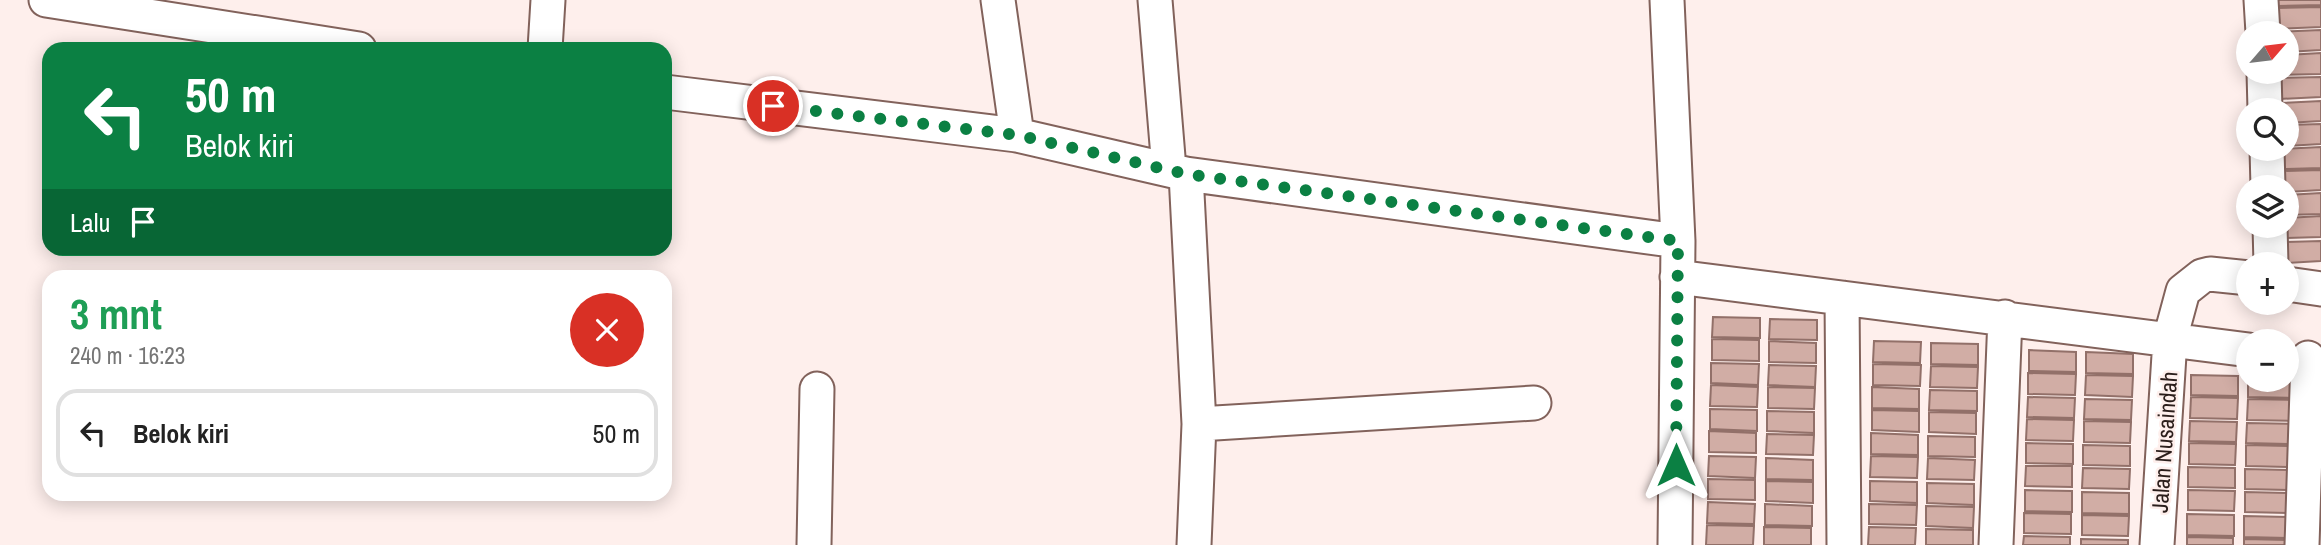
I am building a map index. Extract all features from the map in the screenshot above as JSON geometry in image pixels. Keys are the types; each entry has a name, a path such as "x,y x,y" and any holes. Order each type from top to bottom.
{"street":[{"path":"46,0 202,12 329,42"},
{"path":"545,42 548,0"},
{"path":"999,0 1017,135"},
{"path":"1155,0 1177,171 1199,424 1194,545"},
{"path":"1667,0 1678,241 1675,545"},
{"path":"2261,0 2262,21"},
{"path":"672,94 1017,135 1177,171 1678,241"},
{"name":"Jalan Nusaindah","path":"2157,545 2170,339 2183,291 2202,275 2236,277"},
{"path":"1677,277 2236,348"},
{"path":"2299,286 2321,289"},
{"path":"1842,298 1843,545"},
{"path":"1996,545 2005,317"},
{"path":"2302,545 2305,358"},
{"path":"814,545 817,389"},
{"path":"1199,424 1534,403"}],"building":[{"path":"2277,0 2321,0 2321,5 2277,6"},
{"path":"2321,7 2321,27 2300,28 2300,21 2277,21 2277,8"},
{"path":"2321,30 2321,50 2300,51 2300,31"},
{"path":"2321,53 2321,74 2300,74 2300,54"},
{"path":"2321,77 2321,97 2280,98 2279,84 2300,84 2300,78"},
{"path":"2321,101 2321,121 2299,122 2299,102"},
{"path":"2321,124 2321,144 2299,145 2299,125"},
{"path":"2321,147 2321,168 2284,169 2284,161 2299,161 2299,148"},
{"path":"2321,170 2321,190 2299,191 2299,175 2283,175 2283,171"},
{"path":"2321,193 2321,214 2299,215 2299,194"},
{"path":"2321,216 2321,237 2299,238 2299,217"},
{"path":"2321,241 2321,261 2299,262 2299,252 2286,252 2286,242"},
{"path":"1713,317 1760,318 1760,338 1712,337"},
{"path":"1770,319 1817,320 1817,340 1769,339"},
{"path":"1712,339 1759,340 1759,361 1712,360"},
{"path":"1769,341 1816,343 1816,363 1769,362"},
{"path":"1874,341 1921,342 1920,363 1873,362"},
{"path":"1931,343 1978,344 1978,365 1931,364"},
{"path":"2029,350 2076,352 2076,372 2029,371"},
{"path":"2086,352 2133,354 2133,374 2086,373"},
{"path":"1711,363 1759,364 1758,385 1711,383"},
{"path":"1873,364 1921,365 1920,386 1873,385"},
{"path":"1769,365 1816,366 1815,387 1768,385"},
{"path":"1931,366 1978,367 1977,388 1930,387"},
{"path":"2028,373 2076,374 2075,395 2028,394"},
{"path":"2086,375 2133,376 2132,397 2085,395"},
{"path":"2191,375 2236,376 2238,396 2191,395"},
{"path":"1711,385 1758,387 1757,407 1710,406"},
{"path":"1768,387 1815,388 1814,409 1768,408"},
{"path":"1872,387 1919,389 1919,409 1872,408"},
{"path":"1930,390 1977,391 1977,411 1929,410"},
{"path":"2248,392 2295,392 2295,398 2248,397"},
{"path":"2028,397 2075,398 2074,418 2027,417"},
{"path":"2191,397 2238,398 2237,419 2190,418"},
{"path":"2085,399 2132,400 2131,420 2084,419"},
{"path":"2248,399 2295,400 2294,421 2247,420"},
{"path":"1710,409 1757,410 1757,431 1710,429"},
{"path":"1872,410 1919,411 1919,432 1872,430"},
{"path":"1767,411 1814,412 1814,433 1767,431"},
{"path":"1929,412 1976,413 1976,434 1929,432"},
{"path":"2027,419 2074,420 2073,441 2026,440"},
{"path":"2084,421 2131,422 2130,443 2084,442"},
{"path":"2190,421 2237,422 2236,442 2189,441"},
{"path":"2247,423 2294,424 2293,444 2246,443"},
{"path":"1709,431 1756,433 1756,453 1709,452"},
{"path":"1871,433 1918,435 1918,455 1871,454"},
{"path":"1767,434 1814,435 1813,455 1766,454"},
{"path":"1928,436 1975,437 1975,457 1928,456"},
{"path":"2026,443 2073,444 2073,464 2026,463"},
{"path":"2189,443 2236,444 2235,465 2189,464"},
{"path":"2083,445 2130,446 2130,466 2083,465"},
{"path":"2246,445 2293,446 2293,467 2246,466"},
{"path":"1709,456 1756,457 1755,478 1708,476"},
{"path":"1871,456 1918,457 1917,478 1870,477"},
{"path":"1766,458 1813,460 1813,480 1766,479"},
{"path":"1928,458 1975,460 1974,480 1927,479"},
{"path":"2026,466 2072,466 2072,487 2025,486"},
{"path":"2188,467 2235,468 2235,488 2188,487"},
{"path":"2083,468 2130,469 2129,489 2082,488"},
{"path":"2245,469 2292,470 2292,490 2245,489"},
{"path":"1708,479 1755,480 1755,500 1708,499"},
{"path":"1766,481 1813,482 1813,503 1766,501"},
{"path":"1870,481 1917,482 1917,503 1870,501"},
{"path":"1927,483 1974,484 1974,505 1927,503"},
{"path":"2025,490 2072,491 2072,512 2025,511"},
{"path":"2188,490 2235,491 2234,511 2188,510"},
{"path":"2082,492 2129,493 2129,514 2082,513"},
{"path":"2245,492 2292,493 2292,513 2245,512"},
{"path":"1708,502 1755,504 1754,524 1707,523"},
{"path":"1765,504 1812,506 1812,526 1765,525"},
{"path":"1869,504 1917,505 1916,525 1869,524"},
{"path":"1926,506 1974,507 1973,528 1926,526"},
{"path":"2024,513 2071,514 2071,534 2024,533"},
{"path":"2187,514 2234,515 2234,536 2187,535"},
{"path":"2082,515 2129,516 2128,536 2082,535"},
{"path":"2244,516 2291,517 2291,538 2244,537"},
{"path":"1707,525 1754,526 1753,545 1706,545"},
{"path":"1764,527 1811,528 1811,545 1764,545"},
{"path":"1869,527 1916,528 1915,545 1868,545"},
{"path":"1926,529 1973,530 1973,545 1926,545"},
{"path":"2024,536 2070,537 2070,545 2023,545"},
{"path":"2187,537 2233,538 2233,545 2187,545"},
{"path":"2081,539 2128,540 2128,545 2081,545"},
{"path":"2244,539 2291,540 2291,545 2244,545"}],"route":[{"path":"773,106 1017,135 1186,174 1678,241 1676,465"}]}
